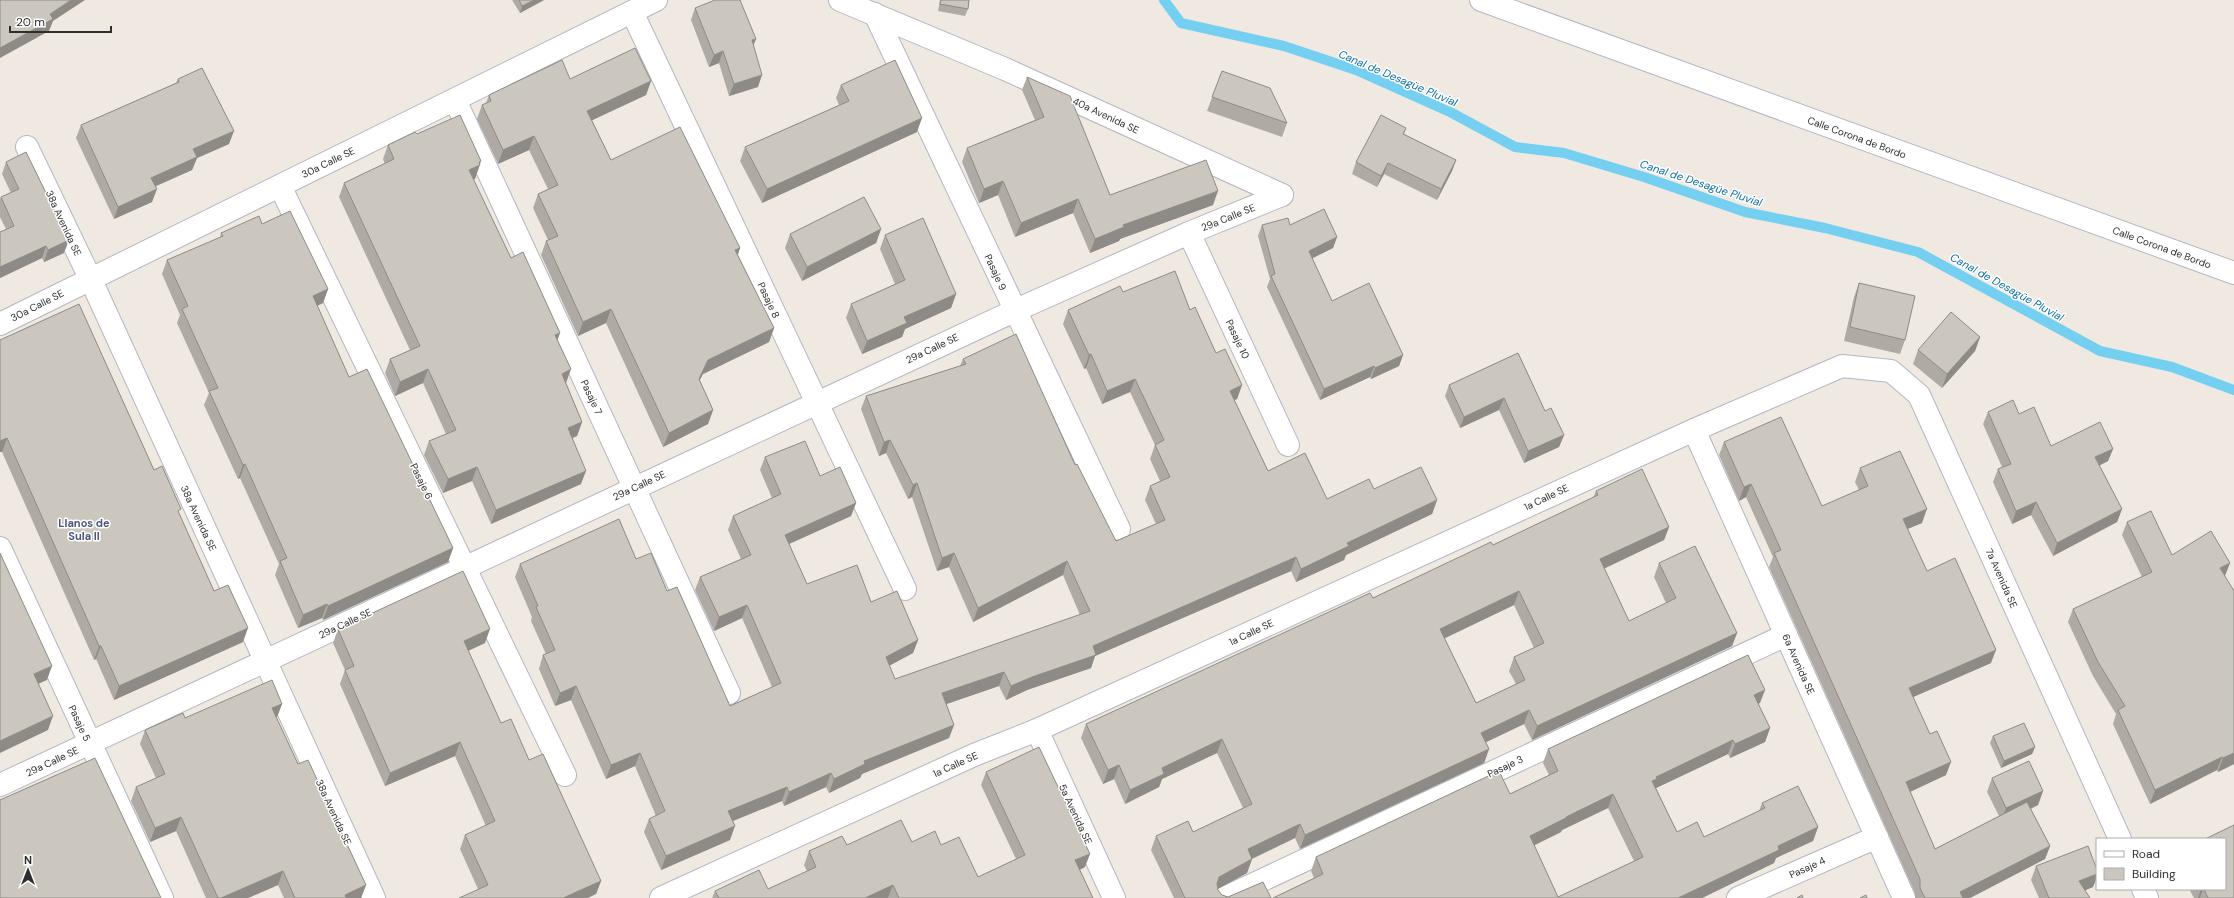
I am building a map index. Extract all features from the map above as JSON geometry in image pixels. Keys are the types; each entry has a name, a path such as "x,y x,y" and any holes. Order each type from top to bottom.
{"street":[{"name":"30a Calle SE","path":"0,324 90,278 656,0"},
{"name":"40a Avenida SE","path":"840,0 1005,69 1282,195"},
{"name":"Calle Corona de Bordo","path":"1481,0 2234,274"},
{"name":"Pasaje 8","path":"632,12 905,589"},
{"name":"Pasaje 9","path":"875,14 1014,311 1119,529"},
{"name":"Pasaje 7","path":"455,100 729,693"},
{"name":"38a Avenida SE","path":"27,147 90,278 372,894"},
{"name":"Pasaje 6","path":"280,186 565,775"},
{"name":"29a Calle SE","path":"0,785 265,660 465,568 634,487 1014,311 1189,233 1282,195"},
{"name":"Pasaje 10","path":"1189,233 1288,445"},
{"name":"1a Calle SE","path":"661,898 966,758 1037,730 1694,430 1842,366"},
{"name":"7a Avenida SE","path":"1842,366 1891,371 1919,395 2120,838"},
{"name":"6a Avenida SE","path":"1694,430 1904,898"},
{"name":"Pasaje 5","path":"0,548 162,898"},
{"name":"Pasaje 3","path":"1224,898 1786,634"},
{"name":"5a Avenida SE","path":"1037,730 1114,898"},
{"name":"Pasaje 4","path":"1738,898 1876,837"}],"building":[{"path":"0,0 71,0 50,14 53,19 0,48"},
{"path":"519,0 534,0 522,6"},
{"path":"715,0 740,0 756,39 752,40 762,75 734,84 723,51 714,55 695,8"},
{"path":"941,0 969,0 968,9 940,4"},
{"path":"635,48 651,81 587,111 611,160 680,127 740,248 735,250 774,328 708,360 699,379 713,410 669,433 611,309 583,322 546,241 558,236 538,194 558,185 534,136 503,150 482,105 491,101 489,95 562,60 570,79"},
{"path":"895,60 922,118 767,189 745,147 849,101 841,85"},
{"path":"202,68 234,131 193,149 197,157 151,178 157,189 118,207 81,125 179,82 178,79"},
{"path":"1222,71 1270,88 1287,123 1212,97"},
{"path":"1027,77 1070,96 1110,195 1206,160 1218,191 1123,225 1124,227 1095,239 1078,199 1021,223 1003,181 984,189 967,148 1044,117"},
{"path":"460,115 481,161 479,162 480,165 469,170 511,258 523,252 560,333 555,335 571,369 562,374 582,422 568,428 586,471 496,510 477,467 448,479 429,441 456,430 428,369 400,382 390,359 420,346 344,183 394,159 388,145 415,132 417,134"},
{"path":"1381,115 1406,128 1403,134 1456,160 1441,189 1388,163 1381,176 1356,162"},
{"path":"26,152 69,240 48,250 46,246 0,267 0,232 14,226 1,197 19,189 6,162"},
{"path":"864,197 881,229 807,267 790,234"},
{"path":"1324,209 1337,237 1309,251 1332,301 1369,283 1403,355 1375,368 1374,366 1324,389 1271,276 1275,274 1262,225 1288,218 1290,225"},
{"path":"290,211 328,289 313,296 349,377 367,369 453,548 328,606 327,604 303,615 280,561 287,558 245,464 243,465 209,391 218,388 182,309 188,306 167,260 223,236 221,233 259,216 262,224"},
{"path":"923,218 956,294 904,317 907,323 867,341 851,304 905,280 885,235"},
{"path":"1175,271 1190,310 1195,307 1216,353 1225,349 1242,385 1230,391 1268,471 1305,453 1327,499 1369,479 1374,489 1421,467 1437,500 1347,543 1349,546 1301,569 1296,557 1093,646 1096,655 1032,677 1011,686 1004,672 942,693 954,725 864,761 865,764 834,779 831,773 789,792 787,787 728,811 735,826 666,856 649,819 665,811 640,753 611,765 576,686 560,693 543,655 555,650 536,607 538,606 520,564 619,519 636,559 651,553 667,591 677,587 730,706 781,683 747,605 719,617 700,577 751,555 733,516 781,494 765,457 805,441 820,476 840,467 856,503 785,535 807,584 857,565 871,602 897,591 918,640 886,657 895,679 1090,611 1067,561 978,608 954,553 942,558 917,483 913,485 890,440 884,442 866,396 966,364 963,359 1016,334 1075,465 1077,464 1116,541 1165,520 1150,486 1170,477 1155,445 1164,440 1135,379 1107,391 1091,354 1089,355 1068,310 1120,286 1123,292"},
{"path":"1859,283 1915,296 1905,340 1850,327"},
{"path":"79,304 154,470 162,466 181,509 178,511 214,591 228,585 248,628 119,686 101,646 99,646 7,438 0,441 0,340"},
{"path":"1951,312 1980,337 1947,374 1918,350"},
{"path":"1518,353 1545,411 1551,408 1564,435 1528,451 1504,398 1464,417 1449,385"},
{"path":"2013,400 2019,414 2034,407 2051,446 2100,422 2113,449 2095,457 2122,509 2057,543 2036,502 2016,511 1998,469 2011,464 1988,412"},
{"path":"1781,417 1822,506 1868,486 1860,468 1900,451 1927,509 1903,519 1927,571 1955,558 1996,650 1909,688 1930,734 1937,731 1951,762 1906,782 1935,849 2027,802 2050,846 1960,892 1963,898 1925,898 1920,888 1920,879 1774,553 1781,550 1751,484 1744,487 1724,442"},
{"path":"1642,469 1669,527 1600,559 1629,621 1676,598 1659,563 1695,546 1737,633 1537,726 1529,710 1481,733 1489,749 1305,835 1300,824 1248,849 1252,859 1219,877 1217,884 1218,890 1222,895 1228,897 1263,882 1271,898 1185,898 1156,836 1188,821 1193,832 1252,804 1222,739 1162,768 1164,774 1130,790 1119,765 1108,770 1086,724 1370,593 1373,598 1491,542 1493,545 1598,495 1596,491","holes":["1519,591 1544,643 1514,657 1525,680 1476,703 1440,629"]},
{"path":"2151,511 2172,555 2211,531 2230,563 2220,568 2234,591 2234,753 2223,758 2222,757 2155,790 2118,710 2125,706 2098,662 2073,609 2152,572 2127,522"},
{"path":"0,553 52,666 34,674 53,716 0,741"},
{"path":"463,571 490,629 464,641 501,723 511,719 529,760 543,754 601,881 563,898 459,898 488,885 465,835 495,821 460,742 390,773 345,670 354,666 338,629"},
{"path":"1748,655 1765,690 1754,695 1770,728 1735,744 1733,740 1656,777 1657,779 1652,781 1677,832 1697,822 1704,837 1765,808 1762,803 1798,786 1818,827 1778,846 1779,850 1678,898 1273,898 1323,874 1316,857 1499,771 1510,794 1558,771 1548,749","holes":["1613,794 1643,857 1558,897 1530,836"]},
{"path":"272,680 282,704 272,708 298,764 308,760 366,885 345,895 346,898 295,898 283,871 218,898 181,817 155,828 136,787 165,774 145,730 183,713 185,718"},
{"path":"2024,723 2035,747 2004,761 1993,736"},
{"path":"1039,747 1090,854 1075,860 1093,898 899,898 893,885 865,898 719,898 715,891 759,870 768,889 816,867 809,851 842,836 847,845 901,820 912,842 935,831 941,845 959,837 978,877 1025,855 986,772"},
{"path":"95,758 161,898 0,898 0,800"},
{"path":"2029,761 2043,791 2006,808 1992,778"},
{"path":"2234,825 2234,898 2208,898 2204,890 2226,890 2226,838 2207,838"},
{"path":"2088,846 2096,867 2096,874 2079,881 2090,898 2049,898 2036,866"},
{"path":"1866,895 1867,898 1860,898"}],"waterway":[{"name":"Canal de Desagüe Pluvial","path":"1164,0 1181,23 1284,46 1356,70 1452,113 1515,147 1564,153 1644,177 1745,212 1825,228 1918,252 2100,351 2172,367 2234,390"}],"district":[{"name":"Llanos de Sula II","path":"84,529"}]}
